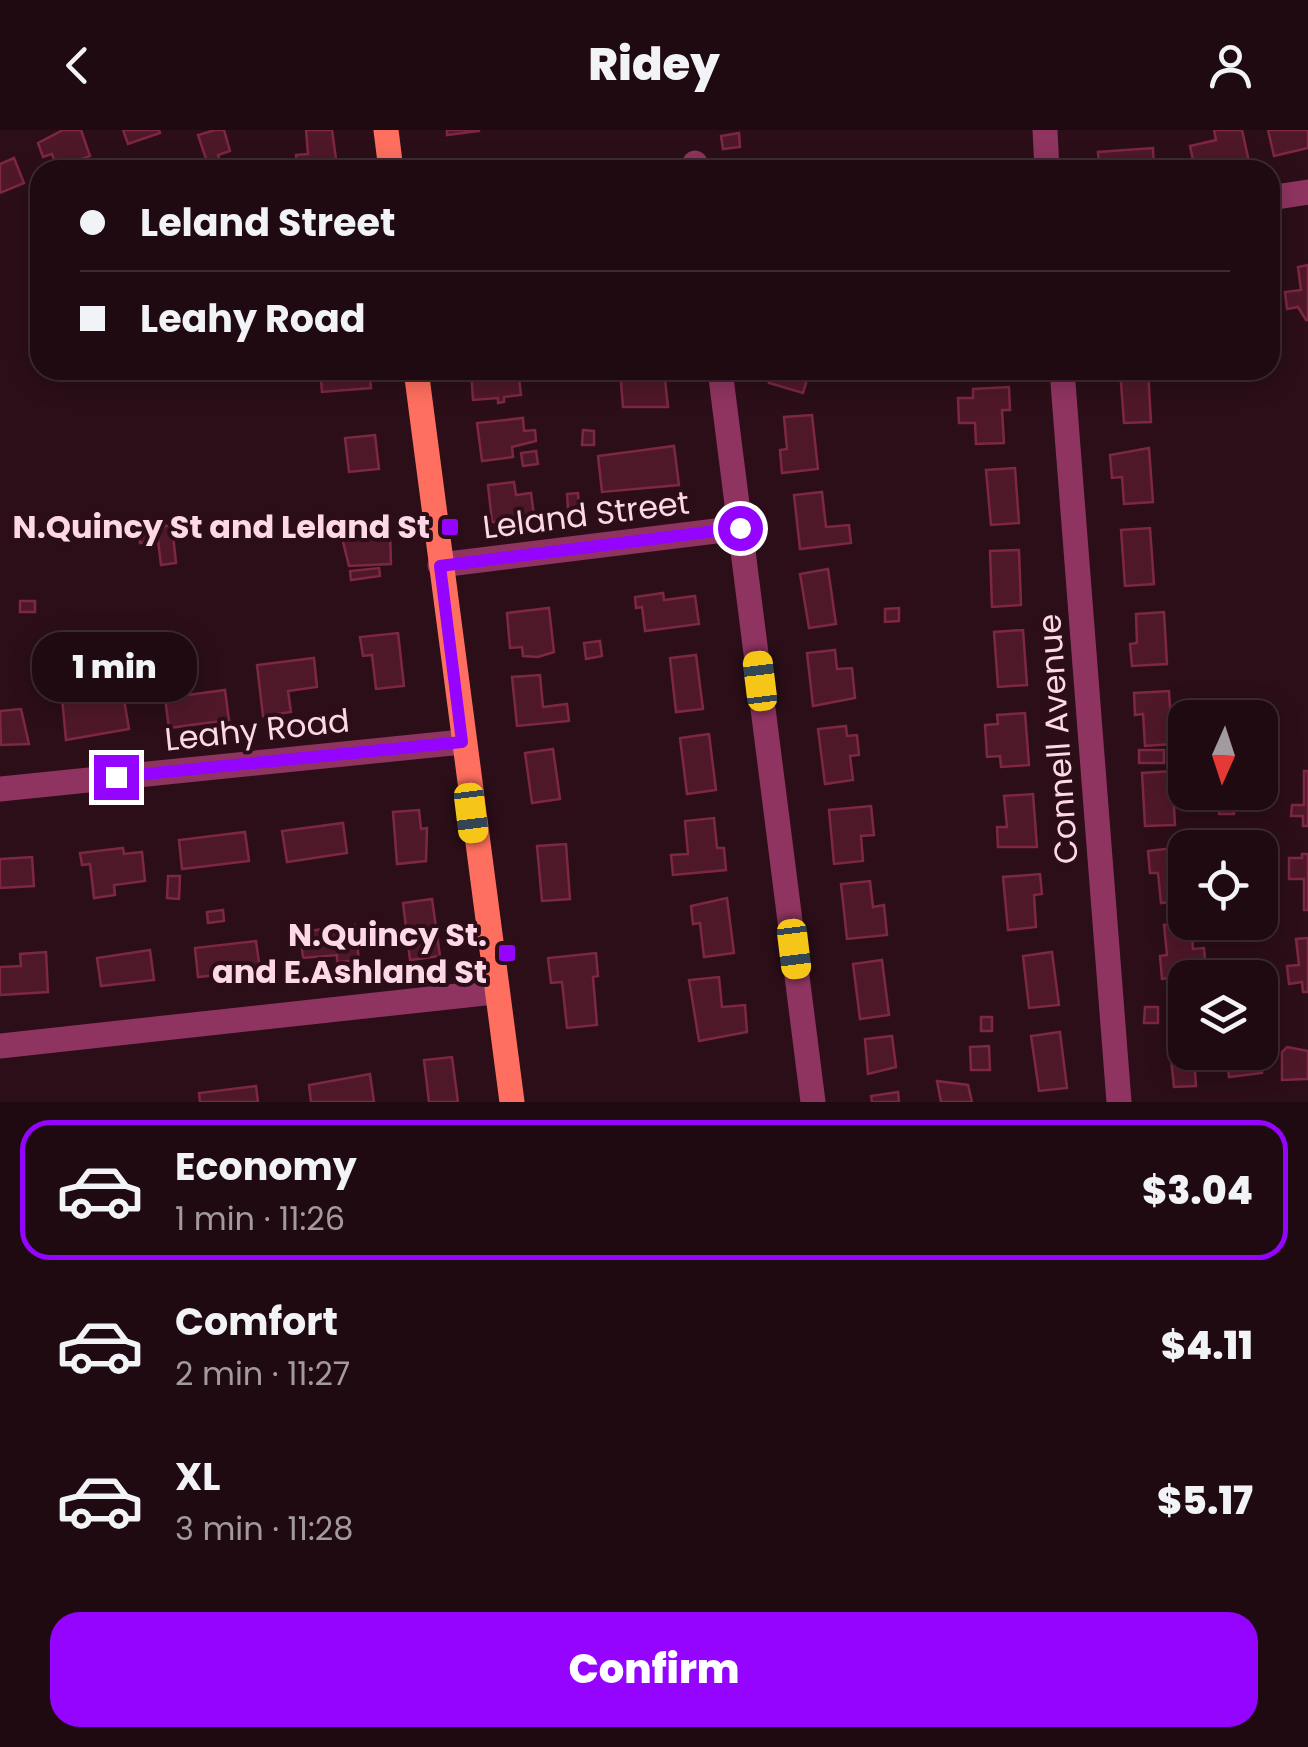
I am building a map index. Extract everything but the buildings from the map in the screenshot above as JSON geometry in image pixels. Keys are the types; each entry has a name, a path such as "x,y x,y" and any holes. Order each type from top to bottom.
{"main road":[{"path":"386,130 389,160"},
{"path":"417,380 494,992 512,1102"}],"street":[{"path":"1045,130 1047,160"},
{"path":"1280,196 1308,192"},
{"path":"721,380 813,1102"},
{"name":"Connell Avenue","path":"1063,380 1119,1102"},
{"name":"Leland Street","path":"440,566 740,528"},
{"name":"Leahy Road","path":"0,789 462,742"},
{"path":"0,1046 494,992"}],"place":[{"name":"N.Quincy St and Leland St","path":"450,527"},
{"name":"N.Quincy St. and E.Ashland St","path":"507,953"}],"route":[{"path":"116,777 462,742 440,566 740,528"}]}
